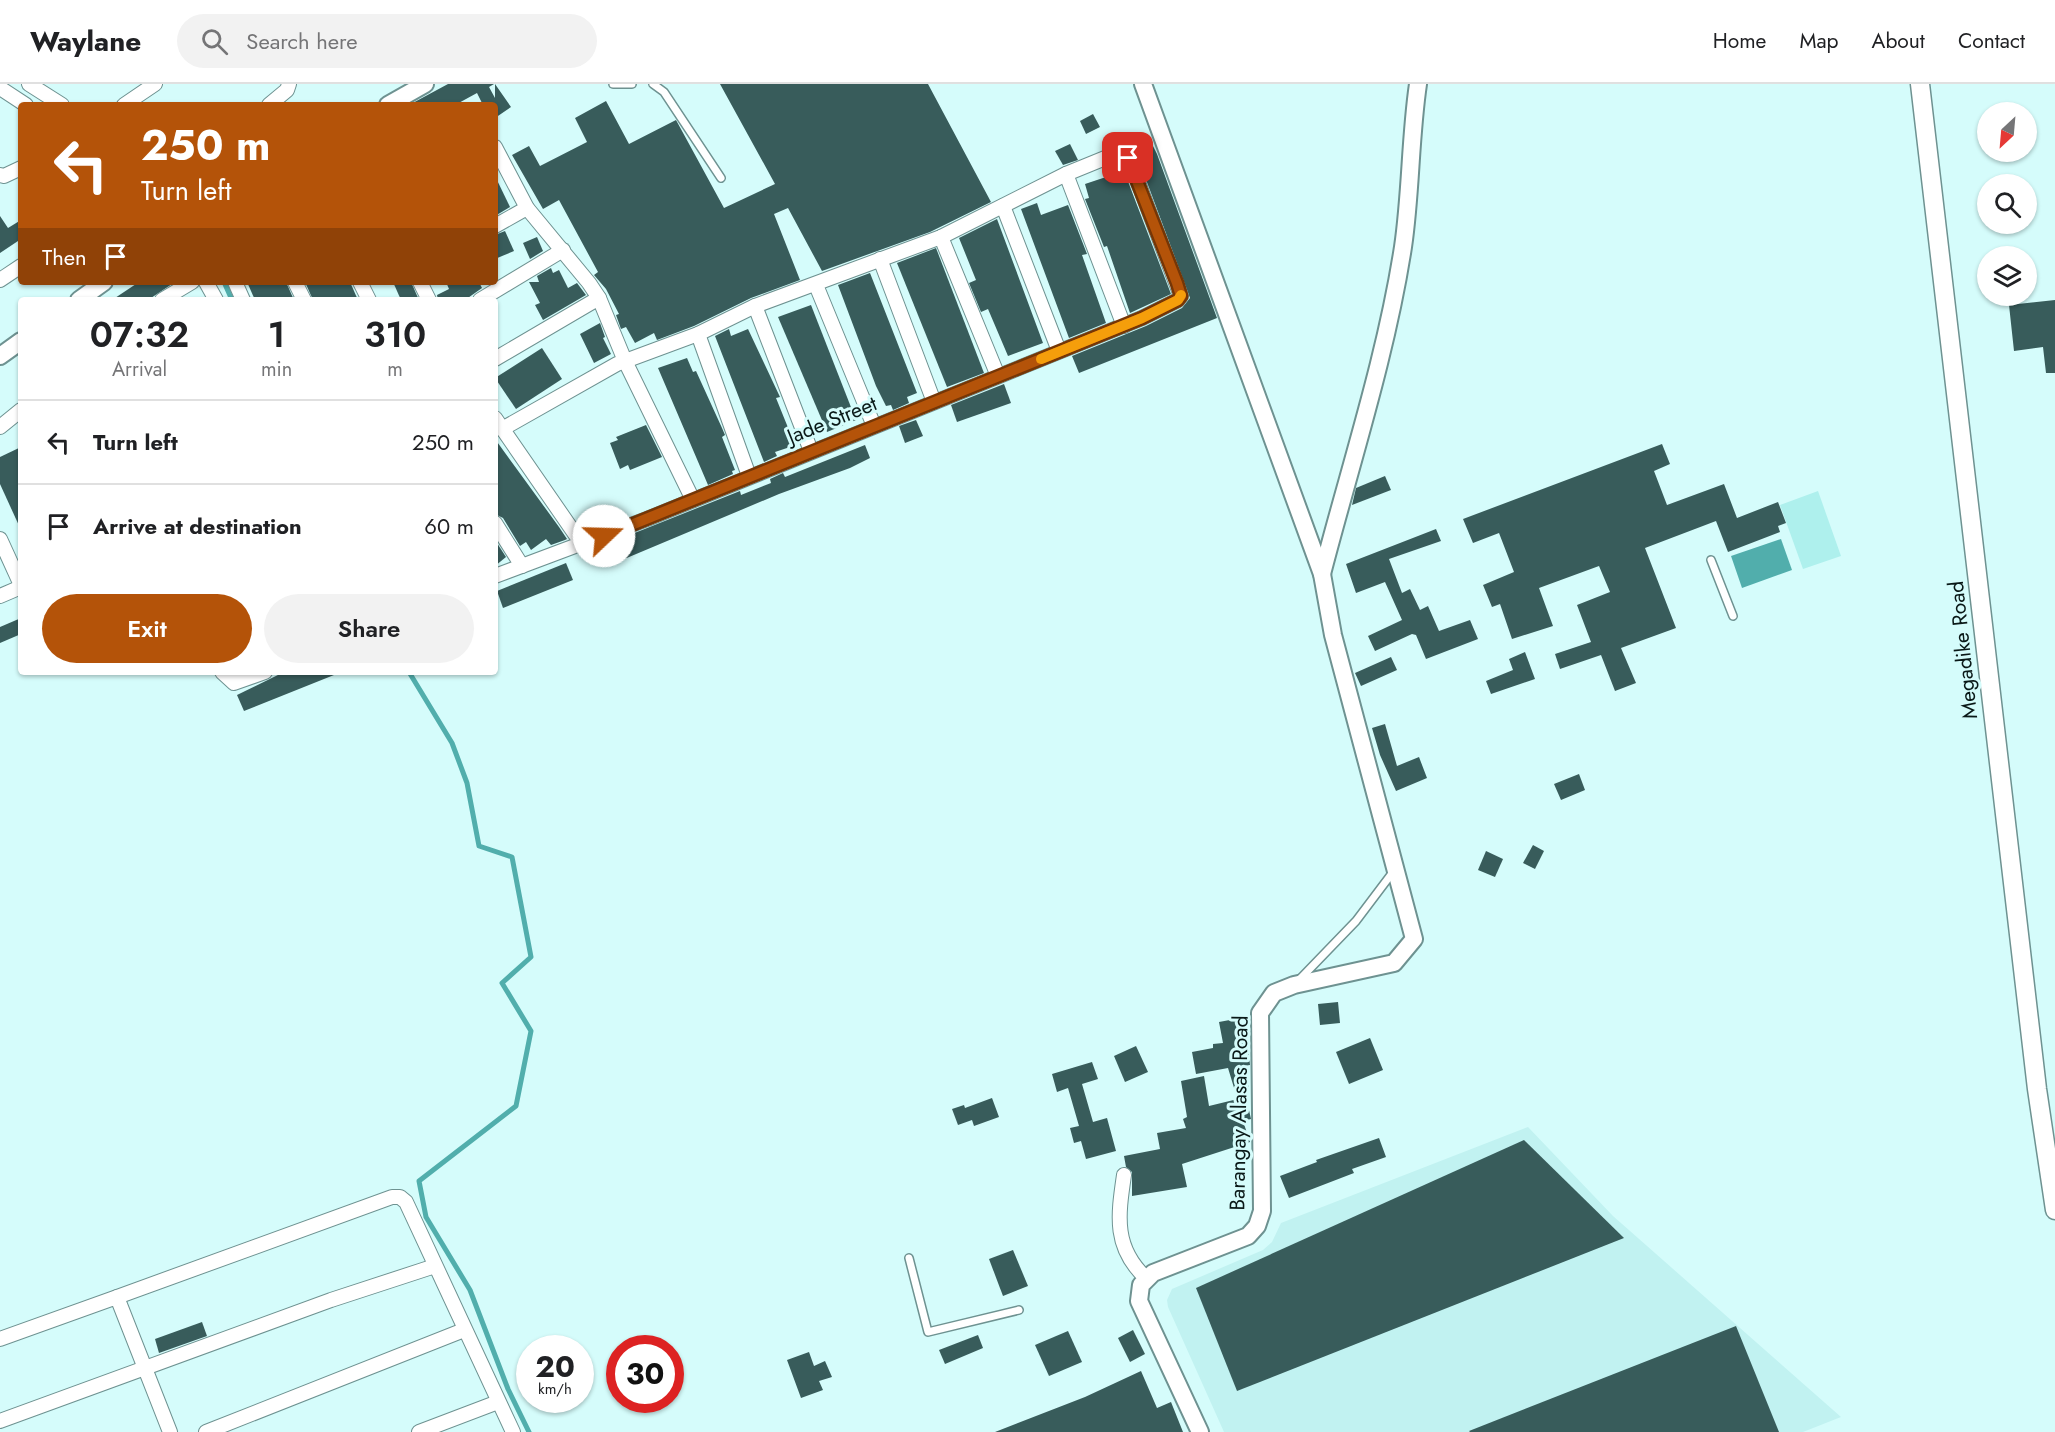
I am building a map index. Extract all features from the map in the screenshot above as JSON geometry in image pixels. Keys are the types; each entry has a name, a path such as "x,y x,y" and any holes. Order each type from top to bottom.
{"main road":[{"name":"Megadike Road","path":"1920,84 2034,1068 2055,1210"}],"street":[{"path":"29,84 57,102"},
{"path":"128,102 154,84"},
{"path":"273,102 287,90 289,84"},
{"path":"393,102 425,84"},
{"path":"1143,84 1322,573"},
{"path":"1322,573 1390,314 1403,245 1412,124 1418,84"},
{"path":"6,87 23,102"},
{"name":"Jade Street","path":"498,575 693,500 1124,326 1178,300 1181,296 1128,158 1122,154 1115,154 1066,174"},
{"path":"498,157 527,208 563,250 599,298 625,361 693,500"},
{"path":"0,175 4,176 18,169"},
{"path":"582,544 499,424 625,361 698,334 755,306 941,237 1066,174 1124,326"},
{"path":"1003,206 1059,351"},
{"path":"498,224 527,208"},
{"path":"941,237 999,376"},
{"path":"485,297 563,250"},
{"path":"880,259 934,402"},
{"path":"0,280 18,268"},
{"path":"83,297 100,285"},
{"path":"167,297 187,285"},
{"path":"816,285 874,426"},
{"path":"498,357 599,298"},
{"path":"755,306 811,451"},
{"path":"698,334 749,476"},
{"path":"0,356 18,343"},
{"path":"0,427 18,412"},
{"path":"498,529 522,566"},
{"path":"0,539 18,579"},
{"name":"Barangay Alasas Road","path":"1147,1279 1153,1273 1248,1236 1257,1226 1262,1212 1260,1013 1274,993 1294,985 1394,963 1414,939 1333,635 1322,573"},
{"path":"0,596 18,587"},
{"path":"225,675 234,683 257,675"},
{"path":"1124,1174 1118,1217 1124,1245 1132,1264 1147,1279 1141,1285 1139,1300 1200,1432"},
{"path":"0,1339 392,1197 400,1197 406,1202 513,1432"},
{"path":"0,1421 331,1300 435,1266"},
{"path":"117,1297 170,1432"},
{"path":"206,1432 464,1330"},
{"path":"419,1432 498,1402"}],"lane":[{"path":"613,84 632,84"},
{"path":"653,84 664,92 721,178"},
{"path":"1711,560 1733,616"},
{"path":"1294,985 1356,921 1396,868"},
{"path":"909,1258 928,1332 1019,1310"}],"shaded area":[{"path":"1818,491 1841,556 1803,569 1780,505"},
{"path":"1781,539 1792,570 1742,588 1731,556"},
{"path":"1528,1127 1613,1216 1841,1417 1803,1432 1224,1432 1168,1307 1167,1300 1172,1289 1263,1250 1272,1242 1281,1223"}],"building":[{"path":"448,84 494,84 489,87 495,98 495,84 511,107 498,116 498,102 482,102 477,93 460,102 415,102"},
{"path":"720,84 928,84 991,202 930,232 822,271 788,208 774,214 800,280 751,298 694,326 657,340 654,333 635,343 626,327 621,329 616,315 619,314 606,289 594,275 598,272 559,200 543,209 512,155 529,146 540,166 587,142 575,118 606,101 629,144 676,120 724,208 775,184"},
{"path":"1093,114 1100,127 1086,134 1080,121"},
{"path":"1147,134 1157,154 1217,318 1079,373 1072,356 1146,326 1182,308 1190,298 1138,158 1128,144"},
{"path":"1070,144 1078,160 1063,165 1055,151"},
{"path":"1124,171 1171,294 1130,313 1107,246 1104,247 1085,199 1089,198 1085,184"},
{"path":"498,182 510,207 498,214"},
{"path":"1037,203 1041,215 1068,205 1087,254 1082,255 1106,323 1069,338 1021,209"},
{"path":"0,216 8,228 18,222 18,241 0,253"},
{"path":"997,219 1043,343 1008,356 988,309 981,312 969,283 976,280 959,238"},
{"path":"505,231 514,251 498,258 498,234"},
{"path":"537,237 543,251 530,259 523,243"},
{"path":"936,248 984,373 947,387 897,263"},
{"path":"551,268 553,273 559,270 568,288 577,283 586,295 543,320 535,305 540,303 529,282 539,282 537,276"},
{"path":"870,273 917,393 907,397 909,403 893,410 891,405 886,406 876,386 838,285"},
{"path":"134,285 170,285 152,297 116,297"},
{"path":"248,285 287,285 293,297 254,297"},
{"path":"306,285 351,285 357,297 312,297"},
{"path":"394,285 412,285 418,297 400,297"},
{"path":"447,285 480,285 482,288 469,297 437,297 437,295 449,289"},
{"path":"2055,300 2055,373 2046,373 2043,347 2014,351 2009,306 2037,306 2037,302"},
{"path":"811,305 856,420 827,432 778,317"},
{"path":"600,323 605,337 603,338 611,354 594,363 580,334"},
{"path":"729,329 731,336 748,329 780,397 776,398 791,435 793,446 775,452 777,456 764,462 715,336"},
{"path":"542,348 562,379 516,409 498,382 498,376"},
{"path":"687,358 693,372 696,371 725,435 722,437 735,470 732,471 733,474 708,485 658,368"},
{"path":"1004,384 1011,403 957,422 951,405"},
{"path":"916,420 923,436 905,443 899,426"},
{"path":"646,425 662,457 630,470 628,465 620,469 610,443 618,440 616,437"},
{"path":"498,443 567,539 551,545 546,539 531,550 526,542 520,546 503,518 498,516"},
{"path":"1662,444 1670,464 1654,471 1667,505 1724,484 1737,518 1778,502 1786,523 1778,526 1780,532 1728,552 1716,521 1645,548 1676,628 1621,648 1636,683 1615,691 1601,655 1560,669 1555,654 1591,642 1577,605 1610,592 1599,566 1539,588 1553,626 1512,639 1500,604 1492,607 1483,585 1514,572 1499,533 1473,543 1463,519"},
{"path":"865,445 870,458 850,468 779,494 610,565 602,546 740,491 741,495 771,483 770,479 783,473 785,477"},
{"path":"18,448 18,523 0,484 0,457"},
{"path":"1385,476 1391,490 1352,505 1356,488"},
{"path":"1436,529 1441,541 1389,559 1402,593 1410,589 1420,610 1428,606 1439,631 1470,620 1478,639 1426,659 1416,635 1412,634 1375,651 1368,636 1402,620 1385,582 1356,593 1346,564"},
{"path":"498,545 506,557 498,564"},
{"path":"566,563 573,580 503,608 498,591"},
{"path":"18,619 18,635 0,643 0,627"},
{"path":"1525,652 1535,679 1491,694 1486,681 1513,670 1509,659"},
{"path":"1391,657 1397,670 1361,686 1355,673"},
{"path":"278,675 334,675 244,711 237,695"},
{"path":"1385,724 1397,766 1419,757 1427,778 1396,791 1380,755 1372,728"},
{"path":"1579,774 1585,790 1561,800 1554,784"},
{"path":"1533,845 1544,851 1535,869 1523,863"},
{"path":"1486,851 1503,859 1495,877 1478,870"},
{"path":"1338,1002 1340,1023 1320,1025 1318,1004"},
{"path":"1235,1019 1239,1039 1247,1037 1250,1065 1243,1066 1249,1088 1235,1091 1228,1068 1196,1074 1192,1052 1213,1048 1213,1044 1223,1043 1219,1022"},
{"path":"1370,1038 1383,1070 1349,1084 1336,1052"},
{"path":"1136,1046 1148,1072 1125,1082 1114,1056"},
{"path":"1092,1062 1098,1079 1082,1084 1093,1122 1107,1118 1116,1151 1086,1159 1081,1141 1074,1143 1070,1128 1079,1126 1068,1088 1057,1092 1052,1074"},
{"path":"1204,1076 1209,1106 1246,1097 1251,1119 1243,1121 1250,1142 1182,1164 1187,1187 1132,1196 1132,1172 1126,1167 1124,1156 1160,1149 1157,1133 1186,1128 1183,1119 1187,1117 1181,1081"},
{"path":"992,1098 999,1117 974,1126 972,1120 958,1125 952,1109 964,1105 965,1108"},
{"path":"1379,1138 1386,1157 1352,1169 1354,1173 1289,1198 1280,1176 1317,1162 1316,1160"},
{"path":"1524,1140 1624,1238 1237,1391 1196,1288"},
{"path":"1013,1250 1028,1286 1003,1296 989,1259"},
{"path":"202,1322 207,1336 159,1353 155,1339"},
{"path":"1736,1326 1779,1432 1469,1431"},
{"path":"1133,1330 1145,1354 1130,1362 1118,1338"},
{"path":"1068,1331 1082,1362 1049,1376 1035,1345"},
{"path":"978,1335 983,1348 945,1364 939,1350"},
{"path":"809,1352 814,1366 825,1361 832,1377 819,1381 823,1390 801,1398 787,1360"},
{"path":"1141,1371 1157,1408 1171,1402 1183,1432 995,1432 1085,1397"}],"waterway":[{"path":"225,285 231,297"},
{"path":"411,675 452,743 467,783 479,846 512,857 531,957 502,983 531,1031 516,1106 419,1181 426,1217 470,1290 508,1389 529,1432"}],"slow traffic":[{"path":"1041,359 1142,318 1178,300 1181,295"}],"route":[{"path":"604,536 1142,318 1181,298 1128,158"}]}
